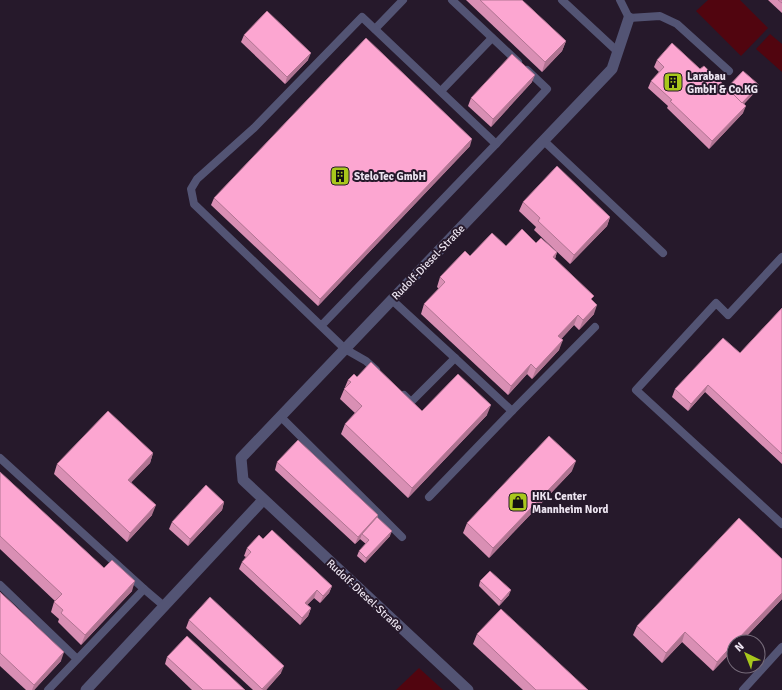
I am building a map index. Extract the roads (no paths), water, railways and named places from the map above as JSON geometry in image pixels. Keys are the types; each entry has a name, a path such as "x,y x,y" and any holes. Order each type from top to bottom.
{"street":[{"name":"Rudolf-Diesel-Straße","path":"468,690 243,480 241,458 612,69 629,18"},
{"path":"86,690 264,500"}],"lane":[{"path":"375,29 403,0"},
{"path":"321,326 547,89 452,0"},
{"path":"562,0 618,52"},
{"path":"620,0 629,18 660,16 677,24 730,71"},
{"path":"383,376 366,361 345,349 194,204 190,189 197,179 254,128 362,17 496,144"},
{"path":"441,91 492,38"},
{"path":"544,141 663,253"},
{"path":"782,257 728,315 716,304 636,390 782,524"},
{"path":"392,300 512,411"},
{"path":"429,497 595,327"},
{"path":"400,391 411,402 455,358"},
{"path":"281,417 402,537"},
{"path":"0,458 164,606"},
{"path":"0,585 77,659"},
{"path":"48,690 144,589"},
{"path":"743,690 782,647"}],"place":[{"name":"Larabau GmbH & Co.KG","path":"673,82"},
{"name":"SteloTec GmbH","path":"340,176"},
{"name":"HKL Center Mannheim Nord","path":"518,502"}]}
